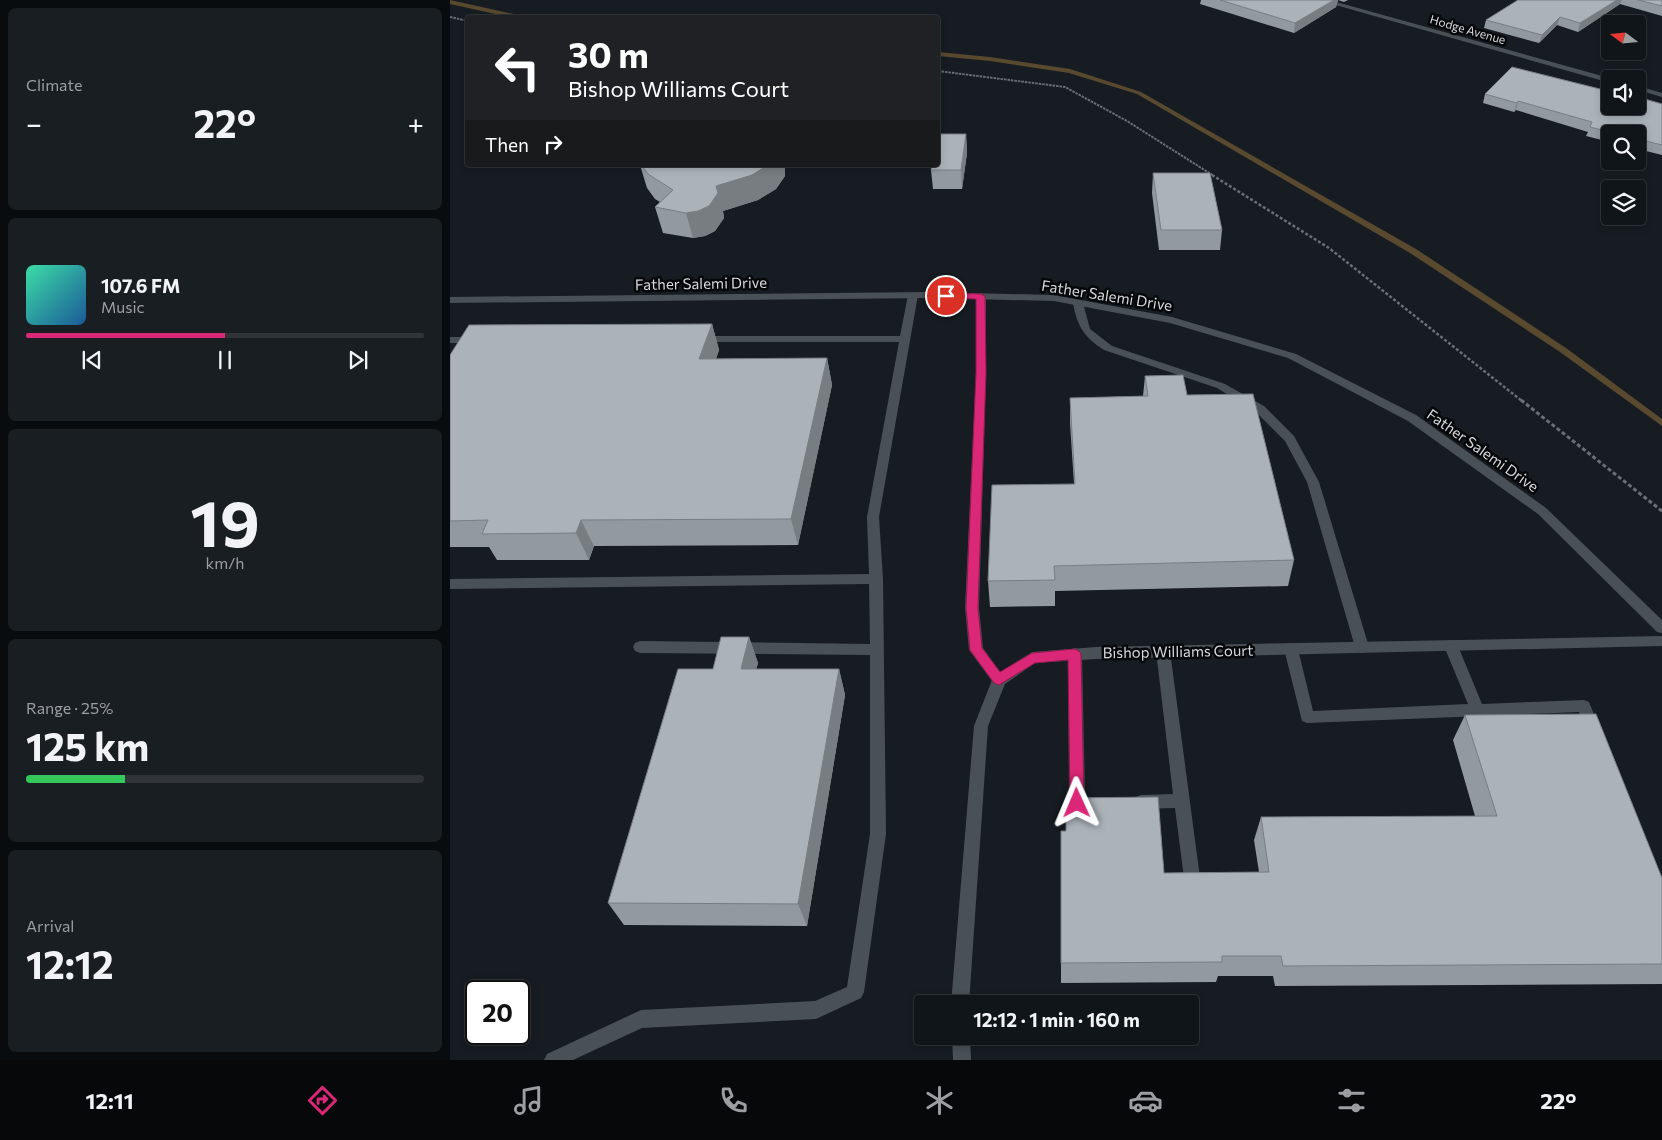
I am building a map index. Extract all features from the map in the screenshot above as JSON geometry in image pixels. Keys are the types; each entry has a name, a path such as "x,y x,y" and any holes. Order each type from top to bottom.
{"main road":[{"name":"Hodge Avenue","path":"1321,0 1601,78"},
{"path":"1646,90 1662,95"},
{"path":"553,1060 640,1019 816,1010 855,992 878,834 876,579 873,517 913,296"},
{"name":"Father Salemi Drive","path":"450,300 913,296 1054,298 1172,320 1292,356 1412,418 1542,511 1662,628"},
{"path":"961,995 981,726 999,680 976,650 972,608 981,373 981,296"},
{"path":"1078,302 1081,324 1092,338 1108,348 1221,386 1260,409 1290,439 1313,482 1362,647"},
{"path":"688,339 905,339"},
{"path":"450,340 490,340"},
{"path":"450,584 876,579"},
{"name":"Bishop Williams Court","path":"999,680 1032,658 1074,654 1662,641"},
{"path":"1451,646 1477,710"},
{"path":"640,647 876,650"},
{"path":"1291,649 1308,717 1584,706 1599,743"},
{"path":"1163,651 1192,878"},
{"path":"1074,654 1077,803 1106,802"},
{"path":"1125,802 1182,801"},
{"path":"961,1045 962,1060"}],"path":[{"path":"450,17 465,20"},
{"path":"940,72 1065,87 1127,121 1329,248 1662,511"}],"building":[{"path":"1220,0 1334,0 1295,23"},
{"path":"1518,0 1617,0 1580,23 1560,17 1542,35 1486,20"},
{"path":"1638,0 1662,0 1662,6"},
{"path":"1512,67 1601,89 1601,115 1646,115 1646,99 1662,104 1662,145 1646,141 1646,125 1601,125 1601,130 1590,127 1592,122 1518,101 1517,103 1485,94"},
{"path":"940,134 966,134 961,170 931,170 932,167 940,167"},
{"path":"643,167 765,167 752,175 716,186 718,193 709,206 698,211 686,213 655,207 673,190 648,174"},
{"path":"1153,173 1210,173 1222,230 1161,230"},
{"path":"712,324 699,359 827,358 791,519 581,520 576,533 482,534 488,520 450,521 450,355 469,325"},
{"path":"1183,375 1187,395 1253,394 1294,560 1054,566 1055,580 988,581 992,485 1075,484 1070,398 1148,396 1145,376"},
{"path":"721,637 749,637 741,669 839,669 798,904 608,903 678,669 713,669"},
{"path":"1596,714 1662,878 1662,964 1283,966 1281,956 1222,956 1222,962 1061,963 1061,831 1066,831 1066,798 1158,797 1164,873 1269,872 1261,817 1497,816 1465,715"}],"waterway":[{"path":"450,2 509,15"},
{"path":"940,54 990,59 1070,71 1139,93 1413,251 1563,350 1662,423"}],"route":[{"path":"946,296 981,296 981,373 972,608 976,650 999,680 1032,658 1074,654 1077,803"}]}
